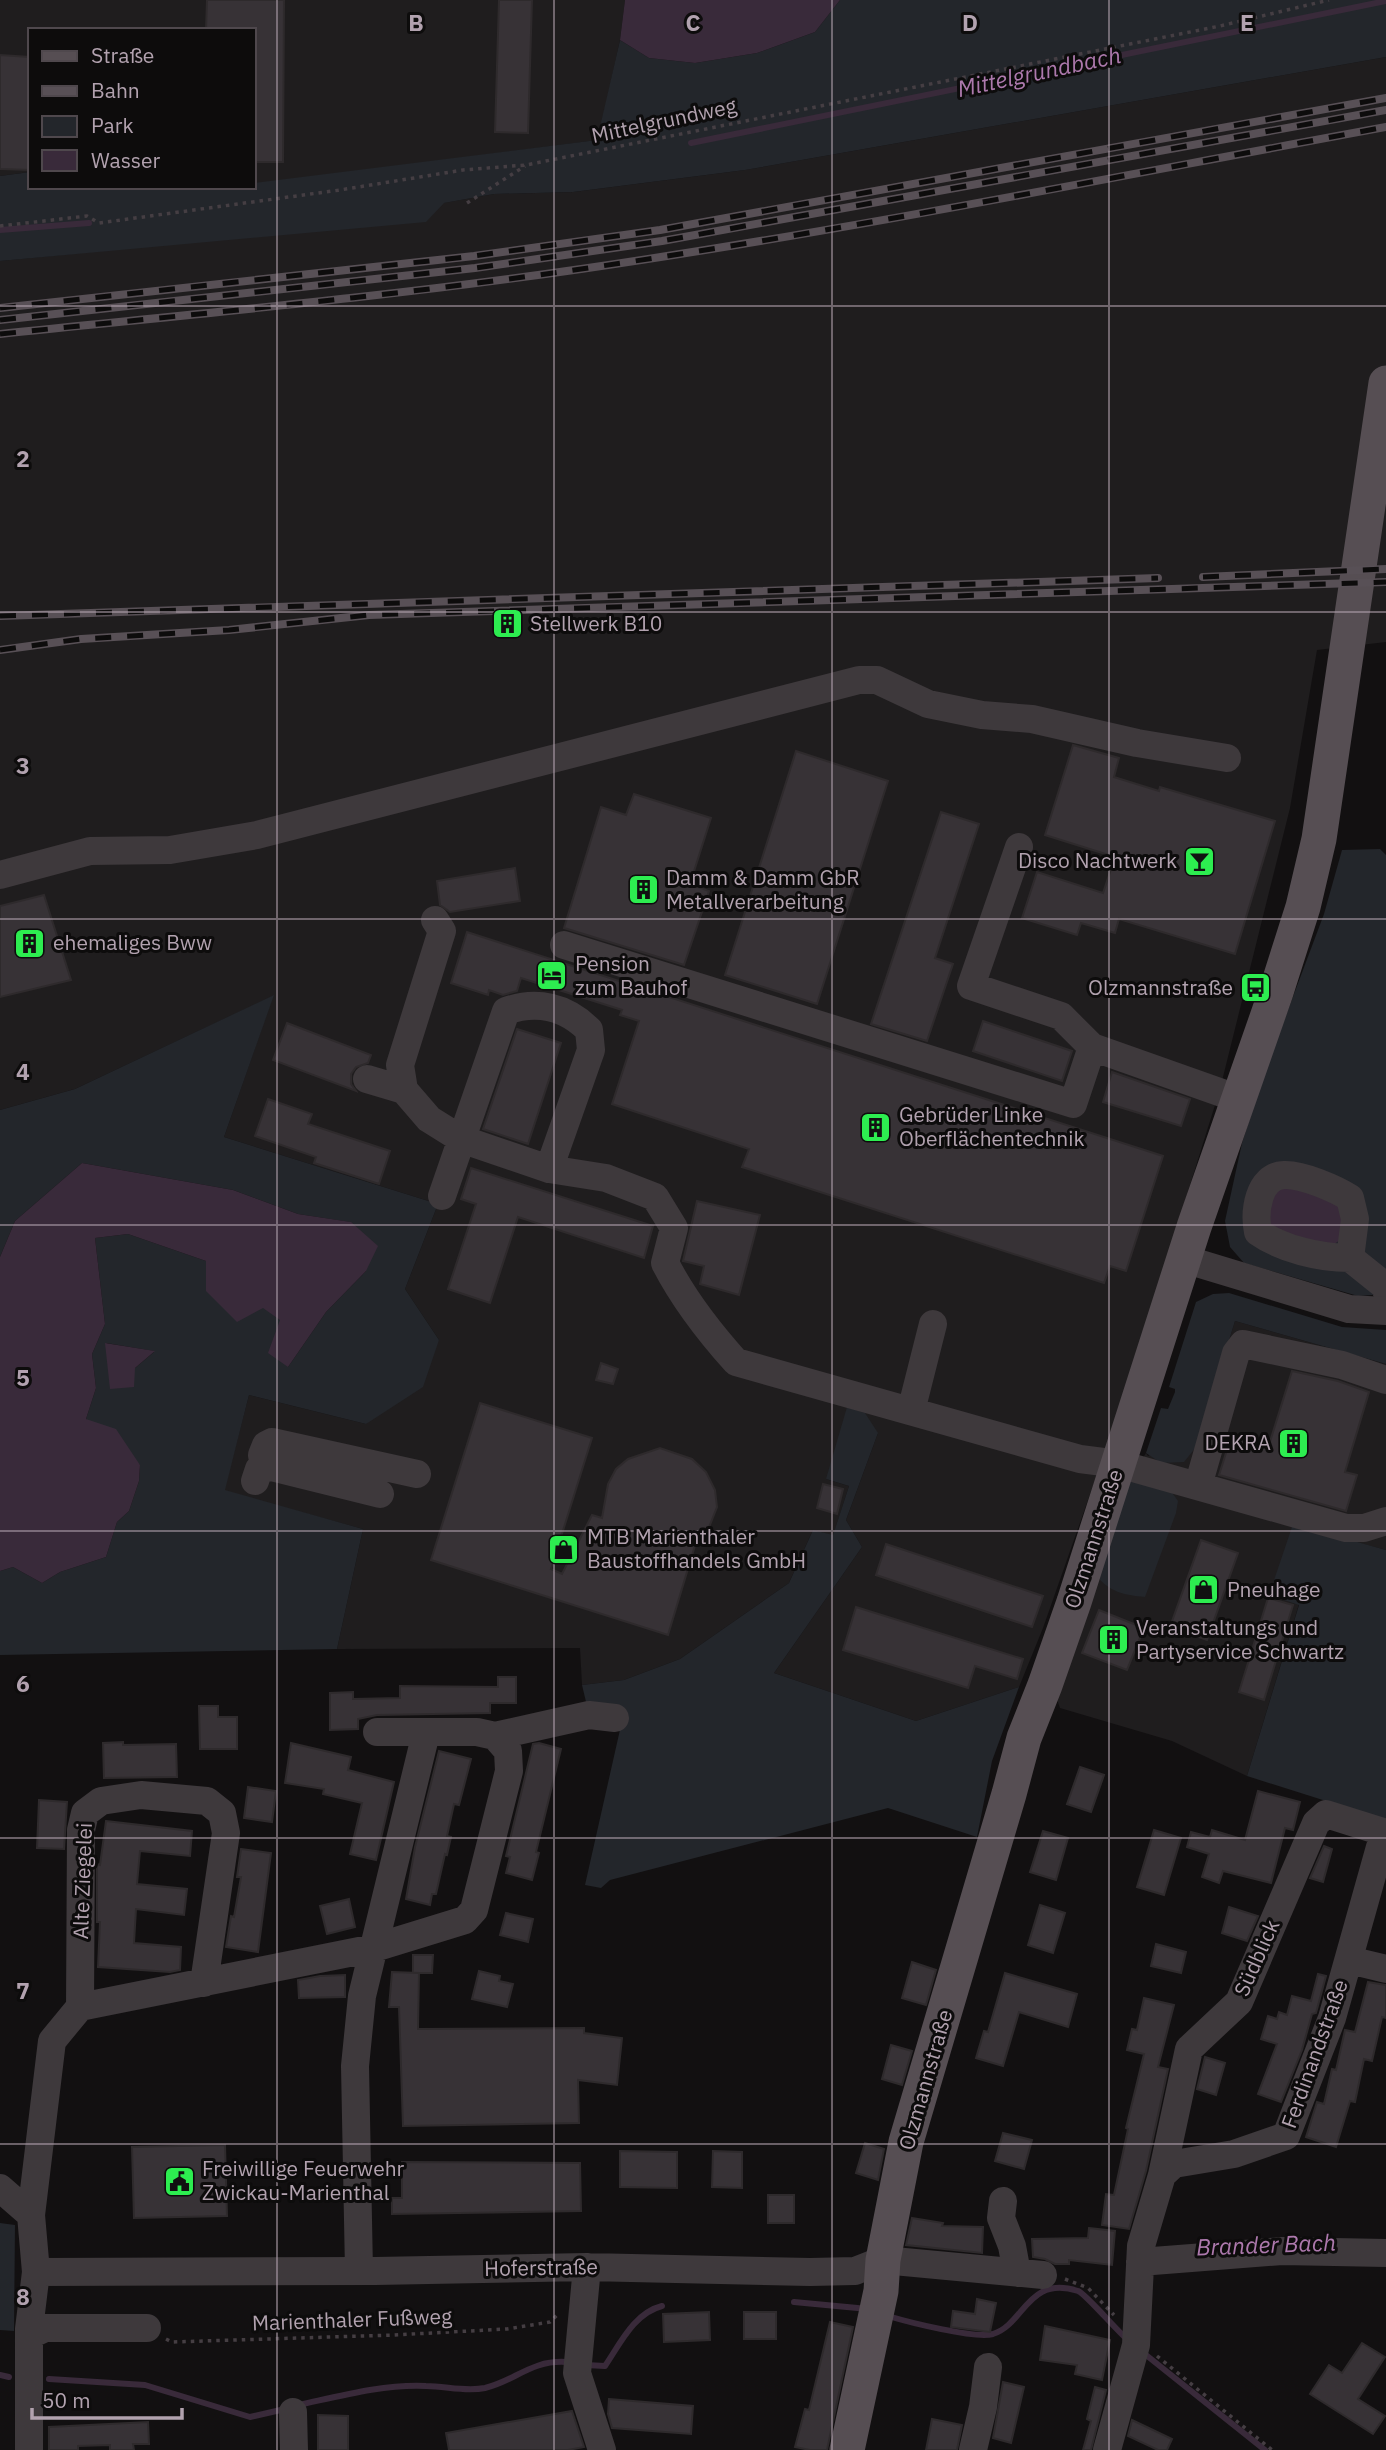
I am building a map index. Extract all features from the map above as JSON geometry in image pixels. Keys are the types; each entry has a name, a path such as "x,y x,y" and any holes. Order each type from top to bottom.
{"main road":[{"name":"Olzmannstraße","path":"847,2450 872,2335 906,2142 1009,1794 1020,1748 1058,1649 1184,1259 1303,907 1316,855 1386,383"}],"street":[{"path":"0,875 90,851 170,850 257,835 859,680 877,680 928,704 982,715 1032,719 1137,743 1227,758"},
{"path":"1019,847 971,986 1061,1016 1092,1047 1239,1098"},
{"path":"435,920 442,931 400,1065 404,1090 429,1119 461,1139 550,1169 606,1178 655,1197 674,1228 665,1263 678,1288 713,1337 736,1362 1080,1459 1119,1464 1346,1528 1364,1528 1386,1521"},
{"path":"564,945 1073,1104 1092,1047"},
{"path":"442,1196 506,1011 536,1004 577,1018 589,1030 590,1050 550,1169"},
{"path":"367,1079 404,1090"},
{"path":"1350,1258 1385,1286 1386,1290"},
{"path":"1184,1259 1349,1308 1386,1311"},
{"path":"911,1410 933,1324"},
{"path":"1198,1486 1232,1364 1243,1344 1342,1365 1386,1380"},
{"path":"260,1474 380,1492 417,1474"},
{"path":"377,1732 477,1732 495,1736 589,1715 615,1718"},
{"path":"359,2271 355,2066 362,1996 426,1733"},
{"path":"29,2450 29,2329 36,2272 31,2215 52,2041 80,2007 374,1948 465,1920 474,1910 509,1771 508,1751 495,1736"},
{"name":"Alte Ziegelei","path":"80,2007 81,1830 85,1813 101,1801 141,1795 207,1801 222,1813 226,1833 204,1983"},
{"name":"Südblick","path":"1163,2175 1189,2049 1239,2002 1316,1823 1326,1814 1386,1833"},
{"name":"Ferdinandstraße","path":"1163,2175 1174,2164 1234,2154 1286,2136 1332,2018 1380,1847 1386,1844"},
{"path":"1349,1959 1386,1969"},
{"path":"1107,2450 1135,2346 1141,2246 1163,2175"},
{"path":"0,2188 31,2215"},
{"path":"1003,2201 1001,2218 1012,2246 1030,2274"},
{"path":"1140,2262 1282,2251 1386,2253"},
{"path":"587,2267 577,2364 602,2450"},
{"name":"Hoferstraße","path":"36,2272 587,2267 855,2271 882,2275 1030,2274"},
{"path":"30,2335 45,2328 146,2328"},
{"path":"973,2450 988,2367"},
{"path":"293,2412 294,2450"}],"path":[{"name":"Mittelgrundweg","path":"0,226 87,216 99,223 463,170 526,165 1220,26 1329,0"},
{"path":"467,203 526,165"},
{"path":"1030,2274 1073,2280 1088,2288 1135,2346 1272,2450"},
{"name":"Marienthaler Fußweg","path":"146,2328 172,2342 394,2336 529,2327 550,2322 560,2313"}],"shaded area":[{"path":"0,0 625,0 620,40 598,140 256,185 256,28 28,28 28,172 0,176"},
{"path":"1386,57 1386,642 1317,650 1290,808 1220,1089 1121,1406 1043,1628 1019,1687 916,1721 774,1673 862,1547 846,1520 878,1433 826,1479 849,1486 833,1536 813,1530 789,1583 680,1659 624,1680 582,1685 580,1648 337,1649 363,1529 224,1491 249,1395 366,1424 439,1340 405,1289 438,1204 224,1137 273,996 75,1089 0,1110 0,261 101,251 494,194 573,192 745,170"},
{"path":"1235,1321 1386,1364 1386,1550 1348,1540 1299,1604 1247,1776 1172,1741 1060,1708 1055,1694 1129,1480 1146,1453 1148,1456 1202,1425"}],"green space":[{"path":"840,0 1386,0 1386,57 745,170 573,192 494,194 444,203 426,222 0,261 0,176 28,172 28,189 256,189 256,183 597,140 620,40 649,58 695,63 757,53 815,32"},
{"path":"1380,849 1386,855 1386,1294 1358,1296 1244,1263 1230,1247 1225,1221 1242,1143 1264,1074 1324,914 1342,850"},
{"path":"274,995 224,1137 438,1204 405,1289 439,1340 423,1387 366,1424 249,1395 225,1490 363,1529 337,1649 0,1655 0,1571 13,1567 42,1583 60,1572 106,1557 117,1522 129,1511 139,1481 140,1465 86,1419 96,1388 92,1354 105,1324 95,1238 128,1234 206,1261 281,1320 288,1367 326,1312 366,1271 350,1222 298,1214 233,1190 82,1163 15,1221 0,1257 0,1110 75,1089","holes":["106,1343 154,1351 135,1368"]},
{"path":"1229,1293 1342,1327 1386,1330 1386,1364 1235,1321 1196,1447 1184,1462 1161,1463 1146,1453 1161,1408 1168,1409 1175,1392 1175,1389 1169,1387 1196,1302 1213,1294"},
{"path":"847,1407 865,1413 878,1433 846,1520 862,1547 774,1673 916,1721 1019,1687 992,1761 977,1837 888,1808 610,1880 601,1888 585,1885 624,1712 587,1706 582,1685 624,1680 680,1659 789,1583 813,1530 833,1535 849,1486 826,1479"},
{"path":"1129,1480 1171,1491 1178,1501 1145,1597 1118,1592 1096,1575"},
{"path":"1293,1524 1386,1550 1386,1820 1247,1776 1299,1605 1269,1595"},
{"path":"0,2223 15,2225 14,2331 0,2330"}],"water":[{"path":"625,0 840,0 815,32 757,53 695,63 649,58 620,40"},
{"path":"82,1163 233,1190 298,1214 351,1222 378,1246 366,1271 326,1312 288,1367 268,1353 280,1320 263,1308 237,1322 206,1291 206,1261 128,1234 95,1238 105,1324 92,1354 96,1388 86,1419 116,1429 140,1465 139,1481 129,1511 117,1522 106,1557 60,1572 42,1583 13,1567 0,1571 0,1257 15,1221"},
{"path":"1282,1182 1346,1205 1340,1240 1330,1247 1273,1236 1262,1207"},
{"path":"105,1343 155,1351 135,1368 134,1387 110,1389"}],"building":[{"path":"207,0 284,0 283,162 256,162 256,28 206,28"},
{"path":"499,0 532,0 528,133 495,132"},
{"path":"0,55 28,57 28,170 0,169"},
{"path":"1073,745 1119,758 1114,777 1159,791 1160,787 1275,821 1235,954 1119,919 1115,933 1081,923 1077,935 1022,918 1037,872 1103,893 1115,857 1045,835"},
{"path":"796,751 888,781 817,1004 725,975"},
{"path":"634,794 711,818 690,884 709,891 684,965 564,928 601,807 626,815"},
{"path":"941,812 979,824 935,958 953,964 927,1041 871,1024"},
{"path":"515,868 520,901 450,912 440,905 437,881"},
{"name":"ehemaliges Bww","path":"44,895 71,980 0,997 0,906"},
{"name":"Gebrüder Linke Oberflächentechnik","path":"467,932 1163,1156 1126,1271 1110,1266 1104,1283 742,1167 749,1149 612,1104 639,1021 620,1015 622,1010 521,978 517,991 503,995 489,990 488,995 451,983"},
{"path":"983,1021 1072,1051 1062,1081 973,1051"},
{"path":"287,1023 371,1055 368,1063 356,1067 351,1074 351,1084 356,1091 273,1060"},
{"path":"517,1029 561,1043 528,1144 483,1129"},
{"path":"1112,1072 1190,1099 1181,1126 1103,1102"},
{"path":"268,1099 312,1114 308,1124 390,1151 379,1184 314,1163 316,1157 255,1136"},
{"path":"471,1168 653,1226 644,1258 518,1217 490,1303 448,1289 476,1204 461,1199"},
{"path":"697,1201 760,1215 739,1295 700,1284 704,1266 683,1261"},
{"path":"601,1363 618,1369 613,1384 596,1380"},
{"name":"DEKRA","path":"1292,1371 1338,1381 1369,1392 1345,1472 1357,1475 1346,1511 1219,1475 1231,1437 1268,1448"},
{"name":"MTB Marienthaler Baustoffhandels GmbH","path":"480,1403 592,1438 551,1569 562,1574 592,1515 602,1518 608,1484 616,1469 628,1459 660,1448 692,1459 706,1472 715,1490 717,1507 706,1535 697,1539 668,1635 431,1560"},
{"path":"823,1484 843,1489 837,1514 817,1508"},
{"name":"Pneuhage","path":"1201,1540 1238,1553 1207,1640 1170,1627"},
{"path":"886,1544 1043,1596 1032,1627 876,1575"},
{"path":"1268,1598 1293,1605 1264,1700 1239,1692"},
{"path":"856,1607 1023,1659 1017,1679 975,1666 968,1688 843,1650"},
{"name":"Veranstaltungs und Partyservice Schwartz","path":"1099,1610 1144,1628 1127,1670 1082,1653"},
{"path":"498,1677 516,1677 516,1703 490,1703 490,1713 377,1715 358,1719 358,1729 330,1730 330,1693 353,1692 353,1699 400,1698 400,1686 498,1687"},
{"path":"199,1706 218,1706 218,1717 237,1717 237,1749 200,1749"},
{"path":"123,1742 123,1745 176,1744 177,1777 104,1778 103,1743"},
{"path":"291,1743 351,1757 348,1770 394,1782 376,1860 350,1854 362,1803 323,1794 324,1789 285,1783"},
{"path":"533,1744 561,1749 536,1852 539,1853 532,1880 506,1873 510,1857 506,1856"},
{"path":"439,1751 471,1759 459,1805 454,1804 447,1836 451,1837 447,1855 445,1854 436,1894 432,1894 430,1905 406,1899 415,1847"},
{"path":"1080,1767 1104,1775 1091,1812 1067,1804"},
{"path":"248,1787 276,1791 272,1822 244,1818"},
{"path":"1258,1791 1300,1802 1293,1830 1285,1828 1271,1883 1223,1871 1219,1883 1202,1877 1209,1854 1187,1847 1191,1832 1210,1837 1212,1830 1245,1840"},
{"path":"39,1800 67,1802 64,1849 37,1848"},
{"path":"106,1821 192,1831 190,1856 140,1851 137,1884 187,1889 184,1915 136,1909 134,1943 181,1947 180,1970 170,1972 98,1967 100,1922 97,1922 97,1864 100,1865"},
{"path":"1154,1830 1181,1838 1164,1895 1137,1887"},
{"path":"1043,1831 1068,1838 1056,1880 1030,1872"},
{"path":"1324,1846 1332,1849 1323,1882 1310,1878"},
{"path":"241,1849 271,1853 258,1952 226,1947 241,1877 237,1877"},
{"path":"349,1899 355,1927 327,1934 320,1906"},
{"path":"1040,1905 1065,1913 1053,1953 1028,1945"},
{"path":"1229,1907 1258,1916 1247,1941 1222,1933"},
{"path":"506,1913 533,1919 528,1942 500,1935"},
{"path":"1156,1944 1186,1952 1181,1973 1151,1966"},
{"path":"413,1955 433,1955 432,1973 413,1973"},
{"path":"912,1962 936,1970 926,2005 902,1998"},
{"path":"479,1971 500,1976 499,1981 513,1984 507,2007 472,1999"},
{"path":"392,1972 419,1973 418,2029 584,2028 584,2033 622,2038 617,2085 578,2080 579,2123 403,2126 399,2007 389,2007"},
{"path":"1005,1973 1077,1994 1068,2027 1019,2012 1003,2066 976,2058 984,2031 988,2032"},
{"path":"1318,1974 1326,1976 1316,2013 1312,2014 1302,2050 1281,2102 1258,2094 1277,2044 1261,2039 1268,2016 1277,2019 1279,2012 1287,2015 1292,1996 1311,2001"},
{"path":"345,1975 345,1997 299,1998 298,1980"},
{"path":"1368,1982 1386,1985 1386,2018 1382,2017 1372,2061 1364,2059 1355,2102 1350,2101 1336,2147 1306,2137 1317,2102 1324,2104 1332,2069 1336,2070 1345,2030 1355,2032"},
{"path":"1144,1998 1174,2005 1158,2067 1168,2069 1146,2171 1129,2229 1102,2225 1106,2194 1114,2195 1128,2129 1126,2128 1144,2054 1127,2050 1132,2029 1137,2030"},
{"path":"891,2045 912,2051 902,2085 882,2079"},
{"path":"1205,2057 1225,2063 1216,2095 1197,2089"},
{"path":"1003,2133 1032,2140 1024,2169 995,2161"},
{"path":"865,2143 884,2149 878,2180 856,2173"},
{"name":"Freiwillige Feuerwehr Zwickau-Marienthal","path":"225,2145 227,2216 134,2218 132,2147"},
{"path":"620,2151 677,2152 677,2188 620,2187"},
{"path":"713,2151 742,2152 742,2188 712,2187"},
{"path":"402,2162 580,2163 581,2211 392,2214 392,2198 402,2198"},
{"path":"768,2195 794,2195 794,2223 768,2223"},
{"path":"912,2218 943,2223 942,2226 983,2227 982,2253 906,2245"},
{"path":"1089,2228 1115,2231 1112,2265 1069,2260 1069,2264 1055,2264 1033,2257 1032,2239 1088,2238"},
{"path":"977,2299 996,2303 990,2332 951,2327 953,2311 975,2314"},
{"path":"709,2312 710,2340 664,2342 663,2314"},
{"path":"744,2312 776,2312 776,2339 744,2339"},
{"path":"830,2322 853,2327 827,2450 795,2447 805,2409 809,2410"},
{"path":"1045,2326 1110,2340 1102,2380 1075,2374 1077,2365 1040,2360"},
{"path":"1362,2343 1385,2357 1358,2399 1385,2416 1373,2434 1310,2394 1329,2365 1342,2373"},
{"path":"1003,2382 1024,2387 1011,2443 993,2438"},
{"path":"1095,2387 1106,2390 1091,2450 1083,2450 1091,2421 1087,2419"},
{"path":"609,2399 693,2406 691,2434 612,2428 608,2414"},
{"path":"572,2411 584,2447 568,2450 449,2450 446,2433"},
{"path":"318,2415 348,2416 348,2450 318,2450"},
{"path":"932,2419 962,2425 957,2450 926,2450"},
{"path":"1132,2420 1172,2439 1167,2450 1158,2450 1128,2436"},
{"path":"148,2422 149,2444 133,2444 134,2450 110,2450 110,2445 78,2446 78,2450 49,2450 49,2427"}],"waterway":[{"name":"Mittelgrundbach","path":"691,143 1386,1"},
{"name":"Mittelgrundbach","path":"0,230 89,223"},
{"path":"888,2316 957,2332 993,2334 1004,2329 1037,2295 1061,2288 1082,2293 1127,2339"},
{"path":"794,2302 868,2309"},
{"path":"586,2365 605,2366 636,2322 643,2315 662,2306"},
{"path":"1141,2351 1265,2450"},
{"path":"299,2405 394,2387 485,2388 543,2364 566,2362"},
{"path":"0,2375 9,2377"},
{"path":"49,2379 145,2385 250,2417 285,2409"}],"railway":[{"path":"0,308 474,256 660,230 1386,98"},
{"path":"0,320 475,268 662,241 1386,110"},
{"path":"0,334 364,297 682,254 884,220 1386,127"},
{"path":"1203,577 1386,569"},
{"path":"0,616 1158,578"},
{"path":"0,650 81,639 229,630 369,615 1386,582"}],"place":[{"name":"Stellwerk B10","path":"507,624"},
{"name":"Disco Nachtwerk","path":"1200,861"},
{"name":"Damm & Damm GbR Metallverarbeitung","path":"643,890"},
{"name":"ehemaliges Bww","path":"30,943"},
{"name":"Pension zum Bauhof","path":"552,976"},
{"name":"Olzmannstraße","path":"1256,988"},
{"name":"Gebrüder Linke Oberflächentechnik","path":"876,1127"},
{"name":"DEKRA","path":"1294,1443"},
{"name":"MTB Marienthaler Baustoffhandels GmbH","path":"564,1549"},
{"name":"Pneuhage","path":"1204,1590"},
{"name":"Veranstaltungs und Partyservice Schwartz","path":"1113,1640"},
{"name":"Freiwillige Feuerwehr Zwickau-Marienthal","path":"179,2181"}],"water label":[{"name":"Brander Bach","path":"1266,2245"}]}
